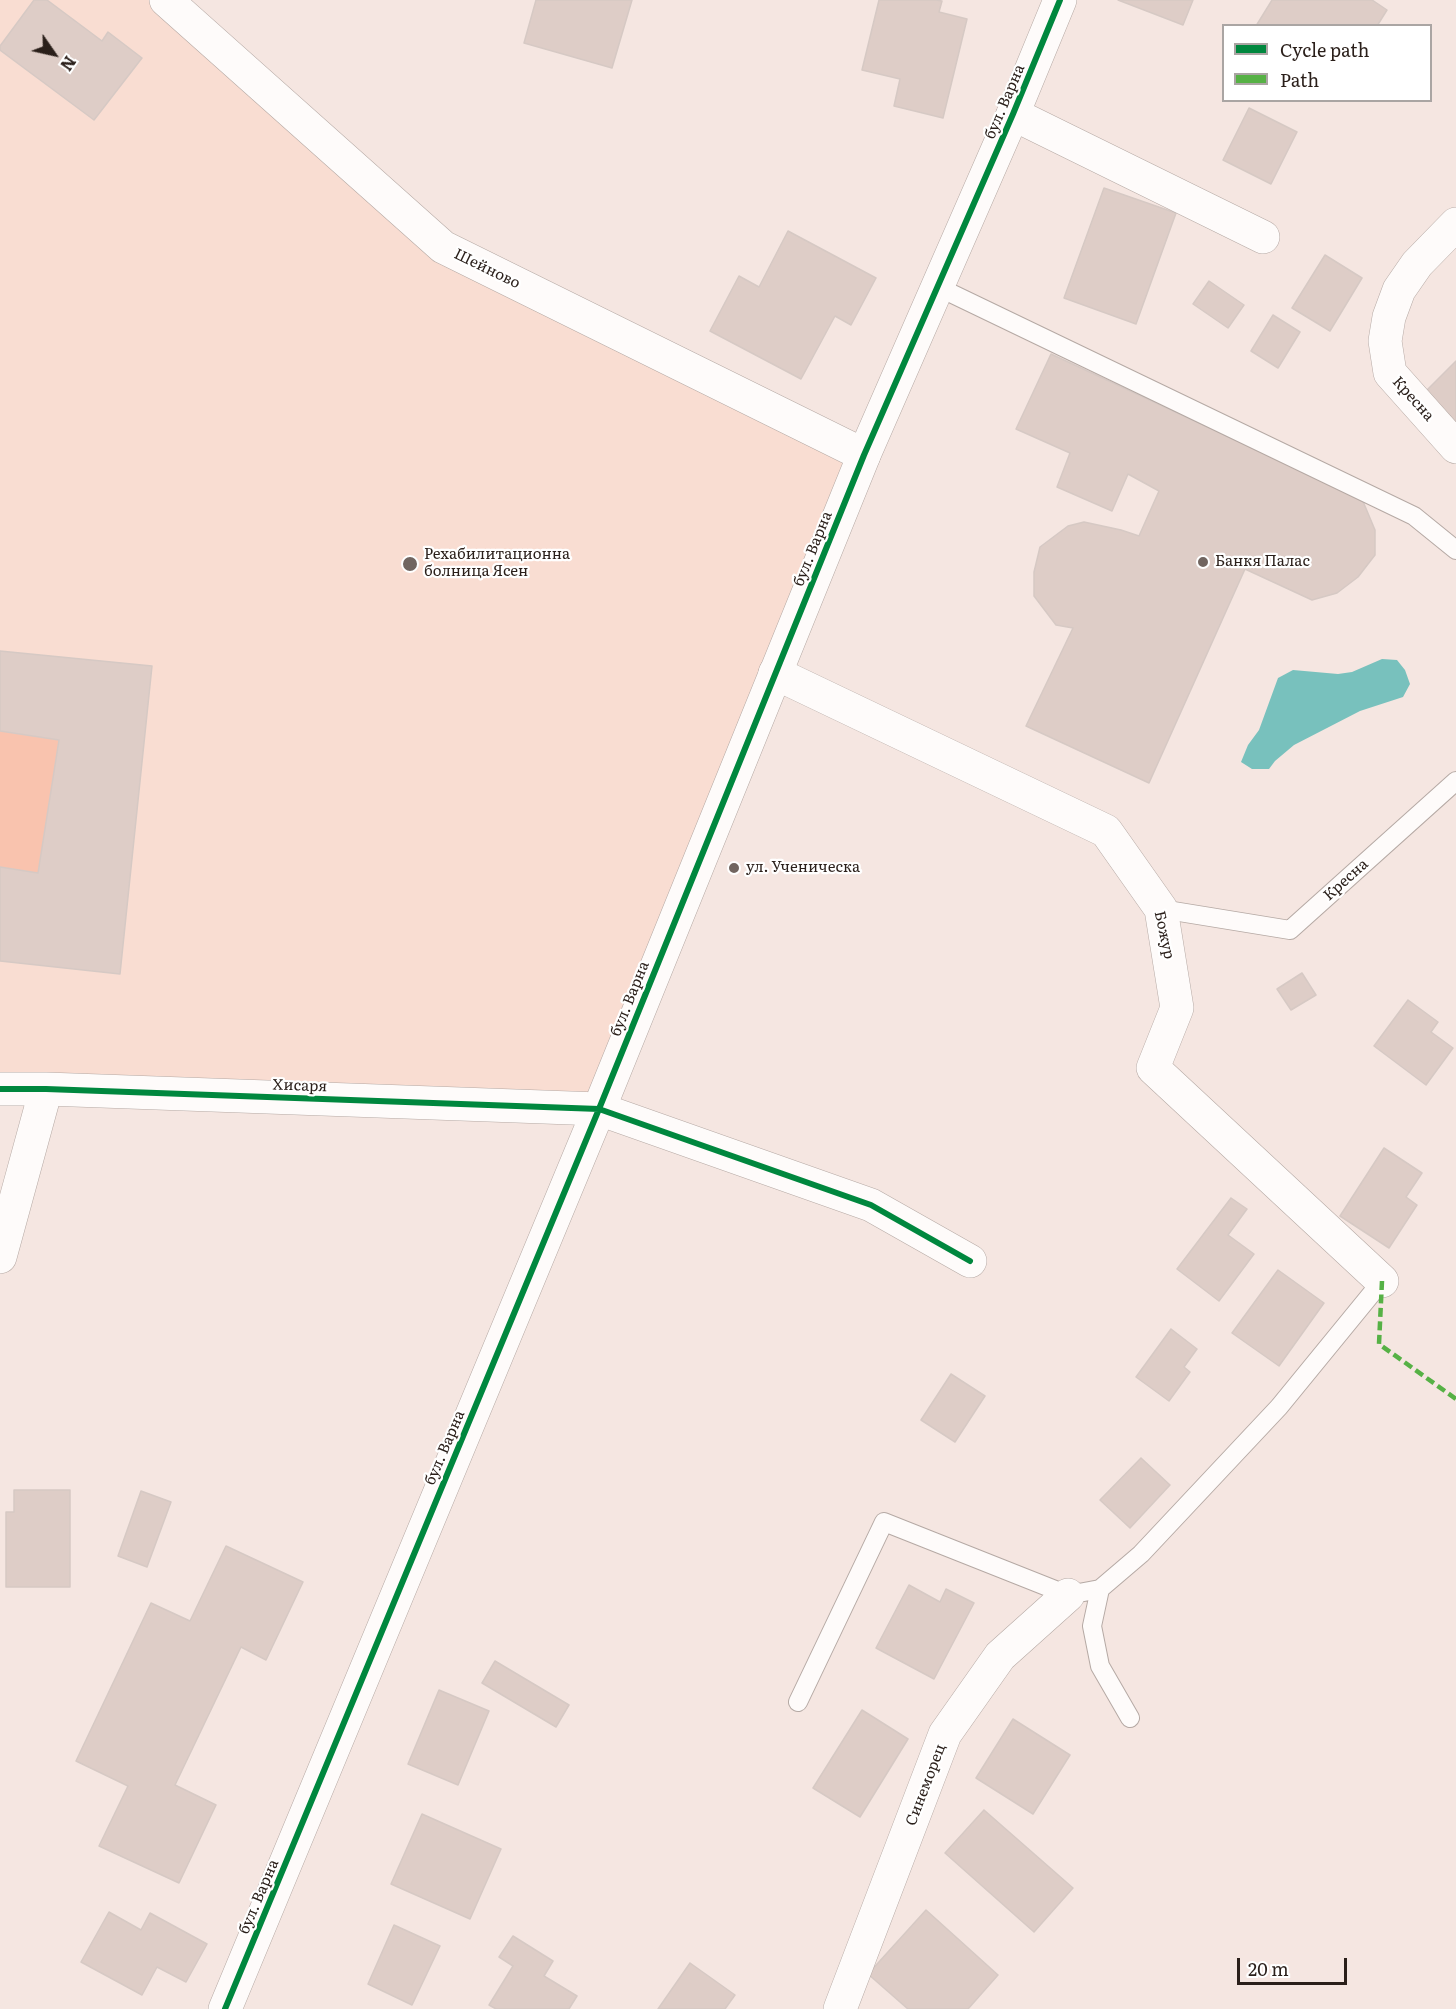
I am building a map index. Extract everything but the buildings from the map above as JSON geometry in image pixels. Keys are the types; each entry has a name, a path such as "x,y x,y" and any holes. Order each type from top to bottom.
{"street":[{"name":"Шейново","path":"166,0 443,247 864,455"},
{"name":"бул. Варна","path":"225,2009 599,1109 864,455 1013,114 1060,0"},
{"path":"1013,114 1263,237"},
{"name":"Кресна","path":"1456,224 1417,264 1399,290 1389,317 1385,341 1390,373 1456,447"},
{"name":"Божур","path":"775,673 1106,831 1161,909 1177,1008 1153,1068 1382,1281"},
{"name":"Хисаря","path":"0,1089 599,1109 871,1205 970,1261"},
{"path":"0,1257 46,1089"},
{"name":"Синеморец","path":"840,2009 945,1734 1000,1656 1068,1595"}],"lane":[{"path":"938,287 1414,516 1456,550"},
{"name":"Кресна","path":"1161,909 1290,930 1456,781"},
{"path":"798,1702 884,1522 1068,1595 1100,1589 1141,1554 1279,1407 1382,1281"},
{"path":"1100,1589 1092,1626 1100,1666 1130,1718"}],"shaded area":[{"name":"Рехабилитационна болница Ясен","path":"0,0 166,0 443,247 864,455 599,1109 0,1089"},
{"path":"0,731 59,740 38,873 0,867"}],"water":[{"path":"1382,659 1397,660 1405,670 1410,684 1403,697 1360,711 1294,745 1269,769 1252,769 1241,762 1248,745 1259,730 1278,678 1293,670 1338,674 1352,672"}],"marked path":[{"path":"1382,1281 1379,1344 1456,1399"}],"cycle path":[{"path":"225,2009 599,1109 864,455 1013,114 1060,0"},
{"path":"0,1089 599,1109 871,1205 970,1261"}],"place":[{"name":"Банкя Палас","path":"1203,562"},
{"name":"Рехабилитационна болница Ясен","path":"410,564"},
{"name":"ул. Ученическа","path":"734,868"}]}
